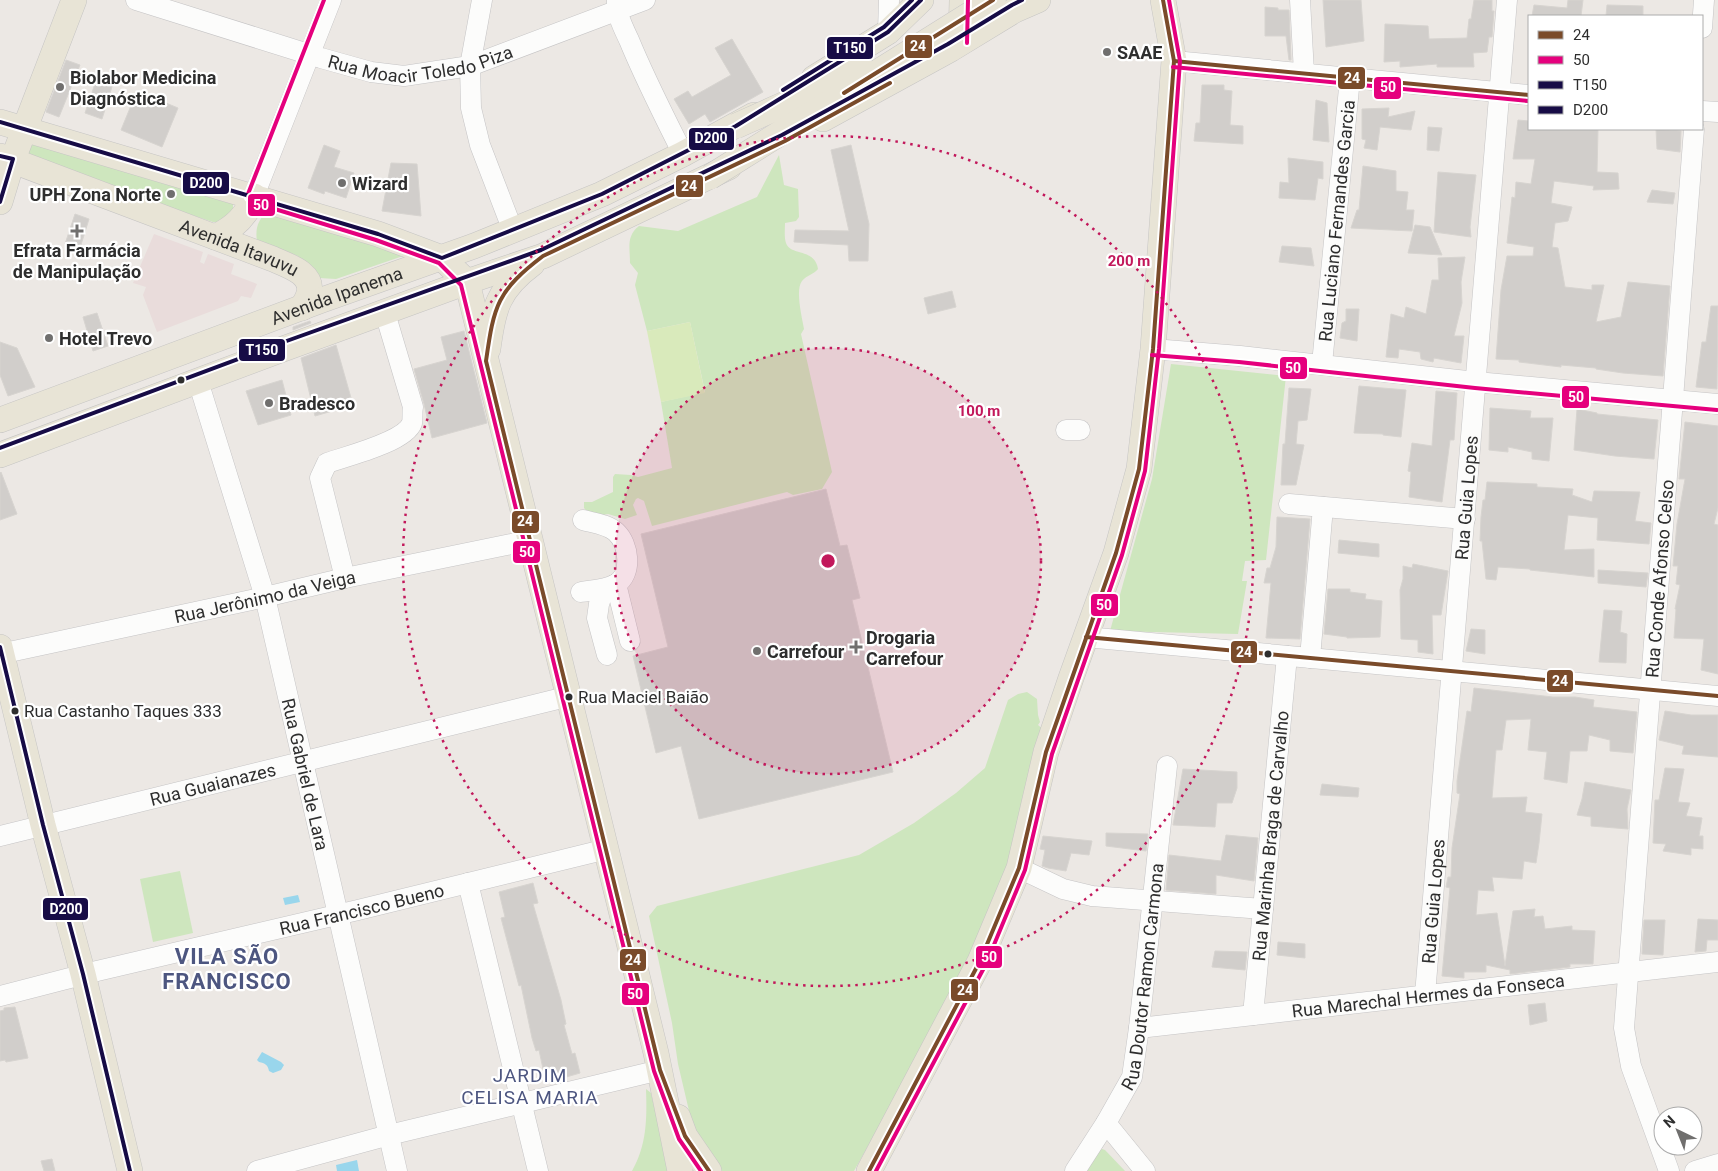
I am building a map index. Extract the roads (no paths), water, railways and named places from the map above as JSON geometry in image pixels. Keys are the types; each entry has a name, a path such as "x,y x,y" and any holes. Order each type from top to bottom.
{"main road":[{"path":"0,202 6,158 24,129 74,0"},
{"name":"Avenida Ipanema","path":"0,420 513,231 602,194 736,126 888,32 922,0"},
{"path":"960,43 962,0"},
{"path":"736,126 785,104 885,53 974,0"},
{"path":"710,177 992,0"},
{"path":"869,1171 980,961 1019,868 1046,752 1070,678 1116,553 1139,469 1153,349 1174,61 1163,0"},
{"name":"Avenida Ipanema","path":"0,456 461,284 543,256 785,141 960,43 1028,1"},
{"path":"0,122 378,234 441,258 461,284 486,362 608,849 660,1070 680,1171"},
{"name":"Avenida Itavuvu","path":"6,158 251,250 298,270 308,280 310,291 302,308"},
{"path":"216,237 237,224 261,198"},
{"path":"251,250 250,236 252,224 261,198"},
{"path":"486,362 493,316 504,291 521,272 543,256"},
{"path":"1,652 43,825 84,974 130,1171"},
{"path":"660,1070 685,1136 709,1171"}],"street":[{"name":"Rua Moacir Toledo Piza","path":"136,0 371,72 404,76 470,66 617,5 645,0"},
{"path":"261,198 310,54 331,0"},
{"path":"482,0 470,66 471,108 480,145 513,231"},
{"path":"888,32 889,0"},
{"path":"1300,0 1304,74"},
{"name":"Rua Guia Lopes","path":"1425,995 1507,0"},
{"path":"1703,15 1704,0"},
{"path":"617,5 646,81 684,154"},
{"path":"1174,61 1528,95"},
{"name":"Rua Luciano Fernandes Garcia","path":"1322,364 1350,78"},
{"path":"1703,111 1718,112"},
{"name":"Rua Conde Afonso Celso","path":"1668,1171 1630,1066 1624,1028 1694,130"},
{"path":"0,431 428,273 441,258"},
{"path":"0,442 435,284 461,284"},
{"path":"345,578 320,478 327,463 384,444 402,435 412,423 413,407 385,313"},
{"path":"1153,349 1322,364 1476,382 1718,404"},
{"name":"Rua Gabriel de Lara","path":"198,381 264,597 397,1171"},
{"path":"1289,504 1465,518"},
{"path":"1310,658 1324,507"},
{"path":"582,592 610,586 622,579 627,567 627,556 623,543 617,533 610,528 583,520"},
{"name":"Rua Jerônimo da Veiga","path":"1,652 531,540"},
{"path":"610,586 630,641"},
{"path":"607,655 597,618 599,604 610,586"},
{"path":"1086,638 1718,696"},
{"name":"Rua Marinha Braga de Carvalho","path":"1253,1015 1287,656"},
{"name":"Rua Guaianazes","path":"0,836 570,696"},
{"name":"Rua Doutor Ramon Carmona","path":"1075,1171 1106,1123 1132,1077 1140,1028 1167,766"},
{"name":"Rua Francisco Bueno","path":"0,996 84,974 608,849"},
{"path":"1019,868 1063,889 1092,896 1263,909"},
{"path":"468,883 538,1171"},
{"name":"Rua Marechal Hermes da Fonseca","path":"1140,1028 1718,962"},
{"path":"257,1171 389,1135 660,1070"},
{"path":"1106,1123 1145,1171"},
{"path":"1696,1171 1718,1164"}],"water":[{"path":"298,895 300,902 285,905 283,898"},
{"path":"262,1052 281,1062 284,1065 281,1070 273,1073 269,1071 266,1065 259,1062 257,1060"},
{"path":"357,1160 359,1171 337,1171 336,1165"}],"place":[{"name":"SAAE","path":"1107,52"},
{"name":"Biolabor Medicina Diagnóstica","path":"60,87"},
{"name":"Wizard","path":"342,183"},
{"name":"UPH Zona Norte","path":"171,194"},
{"name":"Efrata Farmácia de Manipulação","path":"77,231"},
{"name":"Hotel Trevo","path":"49,338"},
{"name":"Bradesco","path":"269,403"},
{"name":"Drogaria Carrefour","path":"856,647"},
{"name":"Carrefour","path":"757,651"},
{"name":"Rua Maciel Baião","path":"569,697"},
{"name":"Rua Castanho Taques 333","path":"15,711"}],"district":[{"name":"VILA SÃO FRANCISCO","path":"227,968"},
{"name":"JARDIM CELISA MARIA","path":"530,1086"}]}
